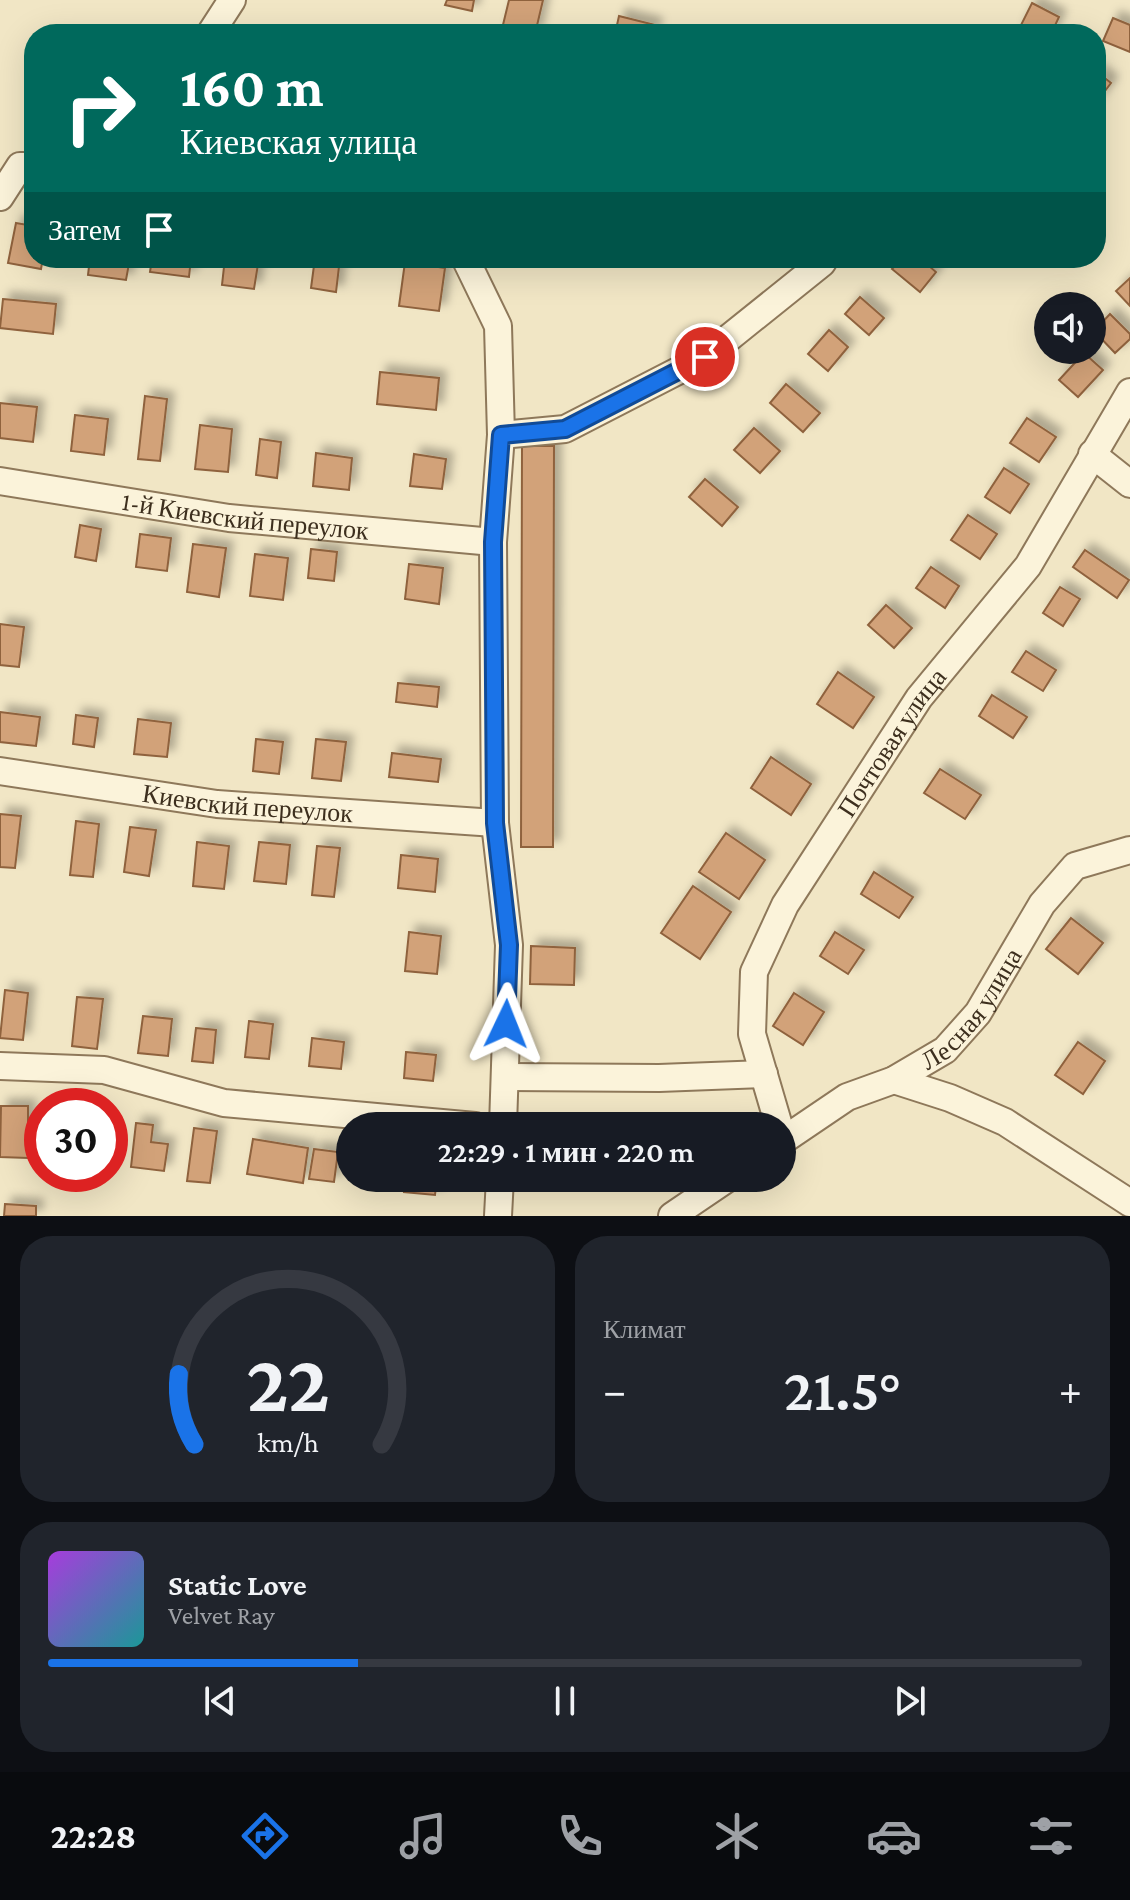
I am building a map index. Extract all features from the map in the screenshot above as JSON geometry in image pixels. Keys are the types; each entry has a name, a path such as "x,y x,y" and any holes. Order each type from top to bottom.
{"street":[{"path":"216,24 232,0"},
{"path":"0,197 24,169"},
{"path":"470,268 498,326 501,435 493,542 495,823 509,945 504,1112"},
{"path":"501,435 565,429 705,357 816,268"},
{"name":"Почтовая улица","path":"775,1112 752,1034 754,972 785,905 919,698 1028,566 1130,392"},
{"path":"1092,454 1130,484"},
{"name":"1-й Киевский переулок","path":"0,481 229,518 493,542"},
{"name":"Киевский переулок","path":"0,771 217,804 495,823"},
{"name":"Лесная улица","path":"796,1128 847,1097 894,1080 945,1050 978,1013 1042,904 1075,866 1130,850"},
{"path":"0,1066 104,1070 224,1103 336,1113"},
{"path":"505,1077 659,1078 764,1074"},
{"path":"894,1080 950,1098 1005,1122 1130,1203"},
{"path":"498,1216 499,1192"},
{"path":"672,1216 707,1192"}],"building":[{"path":"447,0 474,0 472,11 445,5"},
{"path":"509,0 543,0 537,24 503,24"},
{"path":"1032,3 1059,17 1056,24 1022,24"},
{"path":"619,16 651,24 617,24"},
{"path":"1113,18 1130,25 1130,52 1106,42"},
{"path":"16,223 24,224 24,266 8,263"},
{"path":"89,268 128,268 126,280 88,275"},
{"path":"151,268 190,268 189,277 150,272"},
{"path":"224,268 257,268 254,289 222,285"},
{"path":"314,268 339,268 336,292 311,288"},
{"path":"404,268 445,268 439,311 399,306"},
{"path":"931,268 936,272 920,292 892,269"},
{"path":"1130,278 1130,306 1116,291"},
{"path":"860,297 884,318 869,335 845,314"},
{"path":"3,299 56,304 53,334 0,328"},
{"path":"1110,314 1130,334 1130,339 1115,353 1106,344 1106,318"},
{"path":"829,330 848,347 828,371 808,354"},
{"path":"1074,364 1096,364 1103,370 1078,397 1059,380"},
{"path":"380,372 439,378 436,410 377,404"},
{"path":"786,384 820,413 803,432 770,403"},
{"path":"145,396 167,399 160,461 138,459"},
{"path":"0,403 37,407 33,442 0,438"},
{"path":"75,415 108,419 104,455 71,451"},
{"path":"1027,418 1056,437 1039,462 1010,443"},
{"path":"200,425 232,429 228,472 195,469"},
{"path":"754,428 780,451 760,473 734,450"},
{"path":"260,439 281,442 277,478 256,475"},
{"path":"522,446 554,446 553,847 521,847"},
{"path":"316,453 352,458 349,490 313,486"},
{"path":"414,454 446,459 442,489 410,486"},
{"path":"1004,468 1029,484 1010,513 985,497"},
{"path":"705,479 738,507 722,526 689,497"},
{"path":"968,515 997,534 980,559 951,540"},
{"path":"80,525 101,529 96,561 75,557"},
{"path":"140,534 171,538 167,571 136,567"},
{"path":"193,544 226,548 219,597 187,592"},
{"path":"311,549 337,552 334,581 308,578"},
{"path":"1085,550 1129,580 1117,598 1073,567"},
{"path":"255,554 288,558 283,600 250,596"},
{"path":"409,564 443,568 439,604 405,599"},
{"path":"931,567 959,586 945,608 916,588"},
{"path":"1060,587 1080,599 1063,626 1043,613"},
{"path":"886,605 912,628 894,648 868,625"},
{"path":"0,624 24,627 19,667 0,665"},
{"path":"1026,651 1056,670 1043,691 1012,672"},
{"path":"838,672 874,697 853,728 817,704"},
{"path":"398,683 439,687 437,707 396,702"},
{"path":"992,695 1027,717 1013,738 979,716"},
{"path":"0,712 40,717 36,746 0,742"},
{"path":"76,715 98,718 94,747 73,744"},
{"path":"138,719 171,723 167,757 134,754"},
{"path":"256,739 283,742 279,774 253,771"},
{"path":"316,739 346,742 341,781 312,778"},
{"path":"392,753 441,759 438,782 389,777"},
{"path":"771,757 811,784 791,815 751,788"},
{"path":"940,769 981,795 965,819 924,793"},
{"path":"0,814 21,816 15,868 0,867"},
{"path":"76,821 99,824 93,877 70,875"},
{"path":"130,827 156,830 149,876 124,872"},
{"path":"726,833 765,860 739,899 699,872"},
{"path":"197,842 229,846 224,889 193,886"},
{"path":"259,842 290,845 286,884 254,881"},
{"path":"317,846 340,848 334,897 312,895"},
{"path":"401,855 438,859 435,892 398,888"},
{"path":"874,872 913,897 899,918 861,894"},
{"path":"693,886 731,912 700,959 661,933"},
{"path":"1071,918 1103,943 1078,974 1046,949"},
{"path":"409,932 441,936 437,974 405,971"},
{"path":"835,932 864,950 848,974 820,956"},
{"path":"531,946 575,948 574,985 530,984"},
{"path":"5,990 28,993 23,1040 0,1038"},
{"path":"794,993 824,1012 803,1045 773,1026"},
{"path":"77,997 103,999 97,1049 72,1046"},
{"path":"143,1016 172,1019 168,1056 138,1053"},
{"path":"249,1021 273,1024 269,1059 245,1057"},
{"path":"196,1028 216,1030 213,1063 192,1061"},
{"path":"312,1038 344,1042 341,1069 309,1066"},
{"path":"1078,1042 1105,1061 1083,1094 1055,1075"},
{"path":"406,1052 436,1055 433,1081 404,1078"},
{"path":"1,1106 24,1106 24,1158 0,1157"},
{"path":"136,1123 153,1125 151,1142 168,1144 164,1171 131,1167"},
{"path":"194,1128 217,1131 210,1183 187,1181"},
{"path":"253,1139 308,1148 303,1183 247,1174"},
{"path":"314,1149 336,1152 334,1182 309,1179"},
{"path":"404,1192 435,1192 435,1195"},
{"path":"5,1204 36,1206 36,1216 4,1216"}],"route":[{"path":"506,1024 509,945 495,823 493,542 501,435 565,429 705,357"}]}
